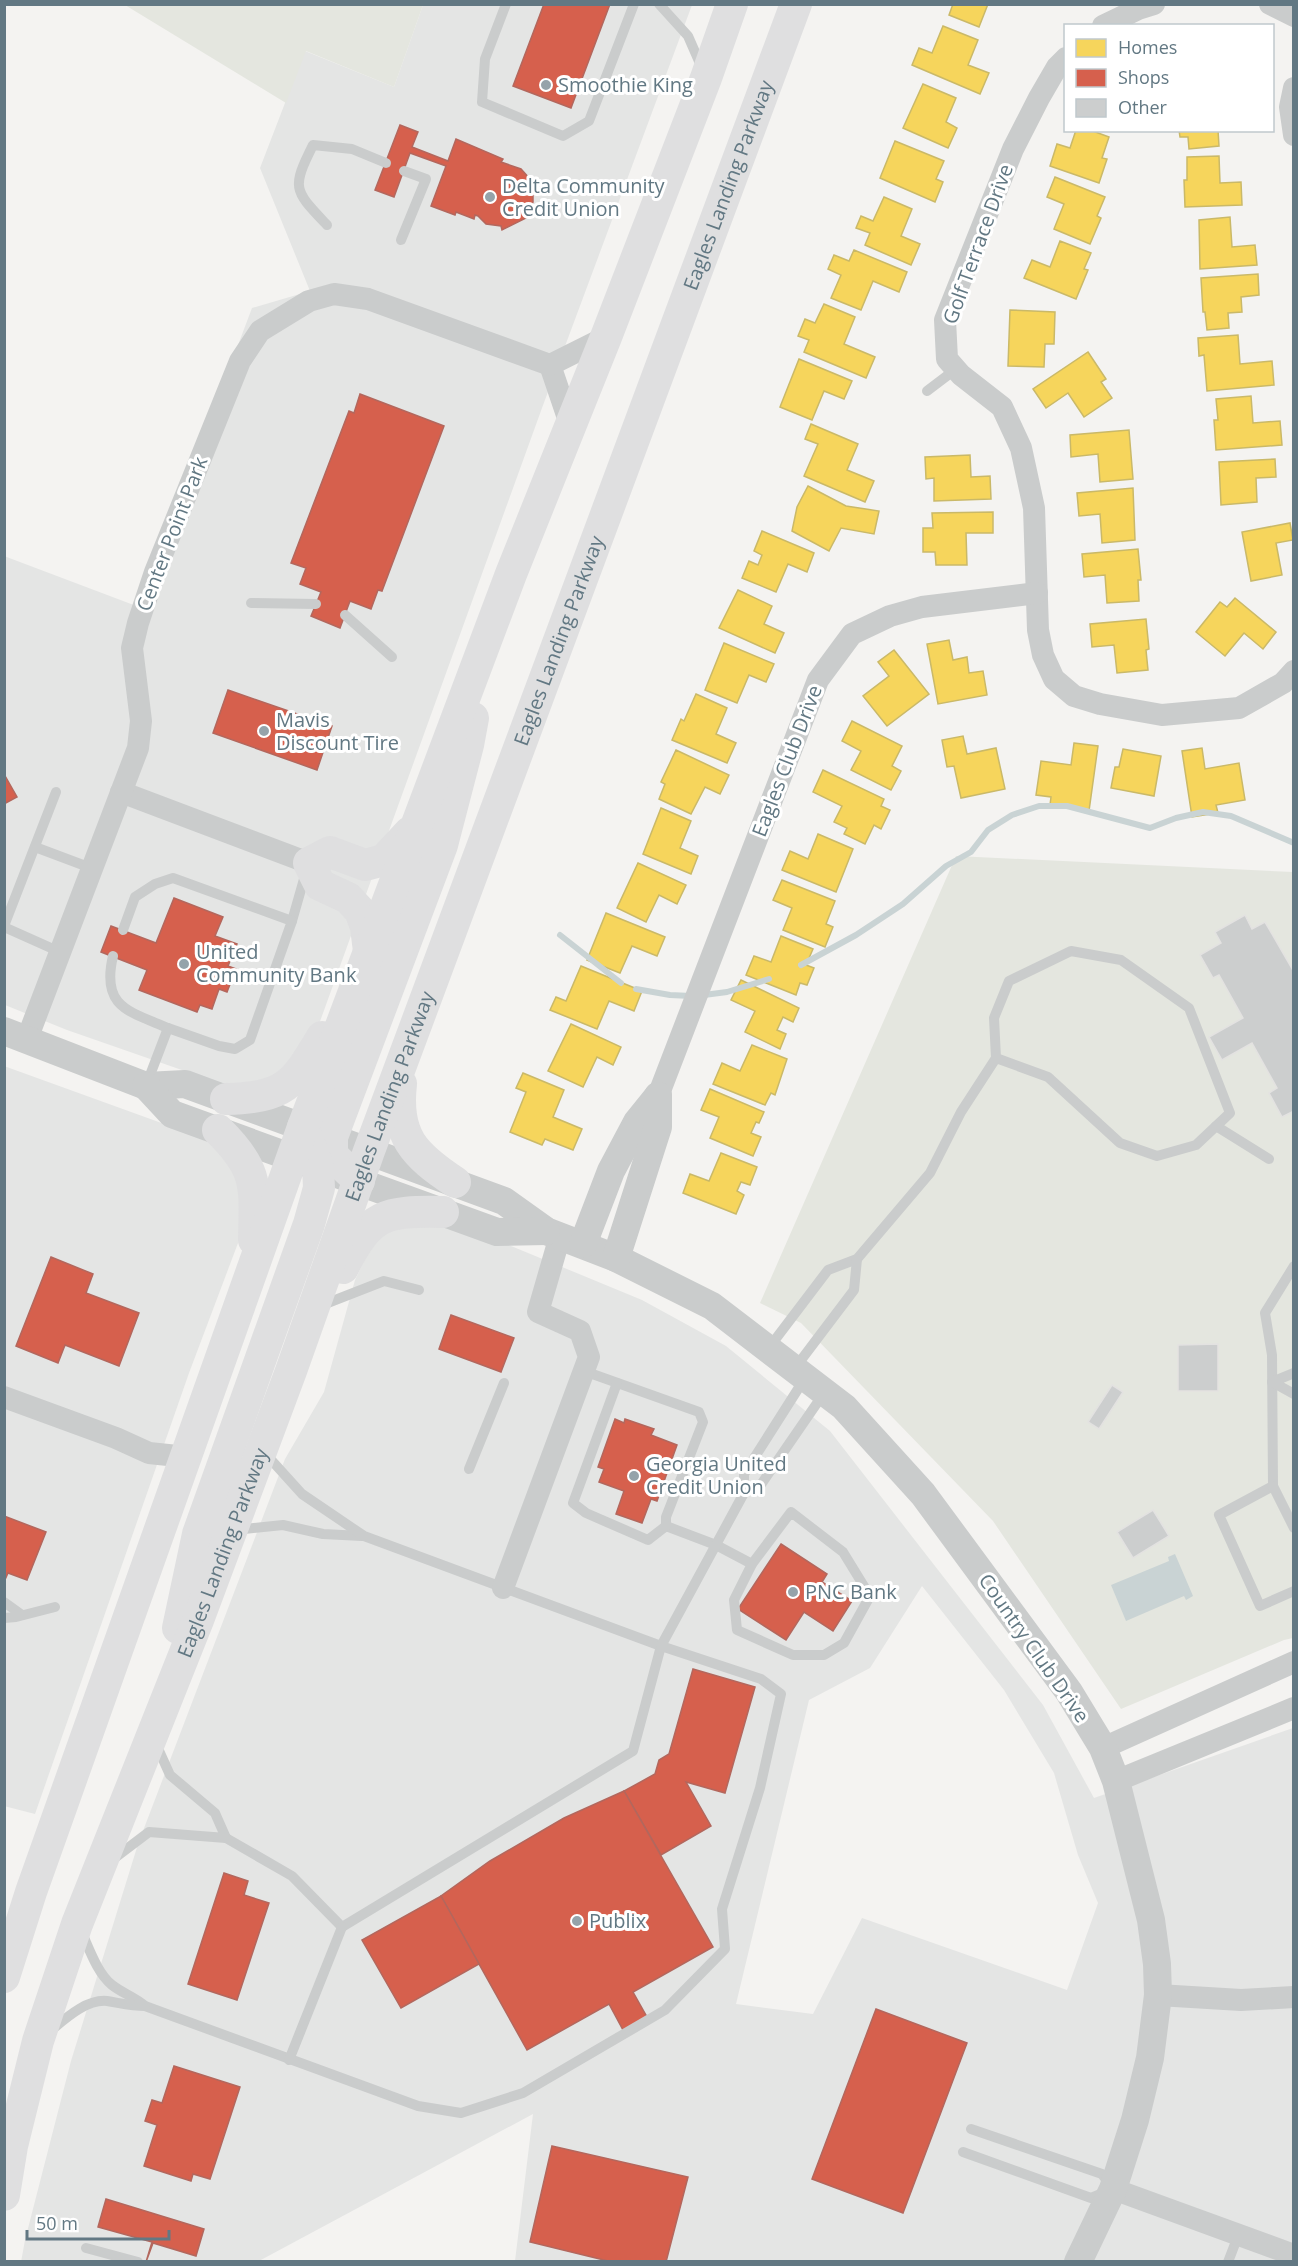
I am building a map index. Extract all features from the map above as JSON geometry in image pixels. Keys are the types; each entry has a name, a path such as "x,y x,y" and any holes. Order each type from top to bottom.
{"main road":[{"path":"155,1728 198,1534 309,1224 319,1188 305,1162 303,1127 484,645 606,337 706,78 732,4"},
{"name":"Eagles Landing Parkway","path":"4,2195 12,2146 38,2041 77,1924 262,1450 369,1150 796,4"},
{"path":"786,33 802,4"},
{"path":"359,1181 332,1155 332,1137 442,845 468,745 484,645"},
{"path":"226,1099 262,1097 290,1083 303,1069 370,950 366,927 360,911 348,898 320,885 309,863 330,852 365,865 384,860 417,824"},
{"path":"404,1057 400,1119 410,1143 428,1164 455,1182"},
{"path":"218,1130 236,1148 254,1180 253,1270"},
{"path":"4,1977 31,1892 253,1270 305,1162"},
{"path":"291,1371 353,1247 363,1233 389,1214 403,1211 443,1212"}],"street":[{"path":"1107,24 1154,4"},
{"path":"1270,4 1293,16"},
{"name":"Golf Terrace Drive","path":"956,369 947,359 945,320 1013,149 1039,98 1064,59"},
{"path":"1293,88 1290,107 1293,135"},
{"name":"Center Point Park","path":"16,1035 60,952 138,748 141,721 132,648 138,623 155,572 240,361 260,331 309,301 334,294 368,299 550,365"},
{"path":"570,424 550,365 606,337"},
{"path":"956,369 1002,407 1021,448 1034,507 1038,630 1043,655 1054,679 1074,696 1100,704 1162,715 1239,708 1283,682 1293,671"},
{"name":"Eagles Club Drive","path":"658,1096 818,680 852,634 890,616 922,607 1037,593"},
{"path":"121,792 309,863"},
{"name":"Country Club Drive","path":"16,1035 146,1086 185,1084 504,1200 563,1237 616,1258 712,1306 844,1407 922,1494 1069,1692 1103,1748 1116,1781 1151,1920 1157,1964 1158,1995 1150,2058 1135,2120 1113,2188 1078,2262"},
{"name":"Country Club Drive","path":"146,1086 172,1113 497,1232 563,1237"},
{"path":"503,1588 589,1357 580,1331 538,1312 563,1237 611,1171 637,1122 658,1096"},
{"path":"616,1258 658,1127 658,1096"},
{"path":"4,1397 116,1438 149,1453 187,1457"},
{"path":"1103,1748 1293,1662"},
{"path":"1116,1781 1293,1708"},
{"path":"1158,1995 1240,2000 1293,1997"},
{"path":"1113,2188 1293,2255"}],"lane":[{"path":"506,4 485,59 482,102 562,136 589,121 634,4"},
{"path":"659,4 688,36 706,78"},
{"path":"327,225 301,197 298,175 314,145 352,149 386,163"},
{"path":"402,240 426,179 404,171"},
{"path":"927,391 956,369"},
{"path":"251,603 316,604"},
{"path":"345,615 392,657"},
{"path":"56,792 4,927 60,952"},
{"path":"35,847 91,868"},
{"path":"112,956 108,973 112,996 128,1011 168,1028 219,1046 235,1049 250,1040 292,921 309,863"},
{"path":"123,930 135,897 155,884 173,878 292,921"},
{"path":"768,1349 828,1270 857,1259 930,1173 961,1112 996,1058 994,1018 1010,981 1071,951 1121,960 1189,1008 1230,1113 1196,1145 1157,1156 1120,1143 1048,1077 996,1058"},
{"path":"146,1086 168,1028"},
{"path":"1216,1126 1269,1159"},
{"path":"744,1493 760,1486 808,1380 854,1290 857,1259"},
{"path":"1293,1266 1265,1313 1272,1355 1273,1486 1293,1528"},
{"path":"325,1304 384,1281 418,1290"},
{"path":"584,1371 699,1412 703,1422 666,1517 666,1526"},
{"path":"1272,1382 1293,1373"},
{"path":"289,2060 342,1927 633,1751 661,1646 744,1493 744,1474 808,1380"},
{"path":"1272,1382 1293,1394"},
{"path":"469,1469 504,1383"},
{"path":"617,1383 573,1503 586,1512 648,1540 666,1526"},
{"path":"38,2041 84,2006 104,2001 144,2006 418,2106 461,2113 523,2093 665,2010 725,1949 722,1909 760,1788 781,1694 761,1679 661,1646 364,1536 302,1494 262,1450"},
{"path":"1273,1486 1219,1515 1260,1606 1293,1591"},
{"path":"791,1512 843,1552 870,1596 844,1643 824,1655 793,1655 737,1630 734,1600 752,1564 791,1512"},
{"path":"232,1530 284,1525 323,1534 364,1536"},
{"path":"666,1526 716,1545 752,1564"},
{"path":"4,1602 22,1615"},
{"path":"4,1618 55,1607"},
{"path":"155,1728 170,1774 215,1814 226,1838"},
{"path":"99,1870 149,1832 226,1838 292,1876 342,1927"},
{"path":"77,1924 102,1973 112,1985 136,1998 144,2006"},
{"path":"963,2152 1091,2198 1113,2188 1102,2174 971,2129"},
{"path":"1228,2262 1238,2236"},
{"path":"86,2247 138,2262"}],"shaded area":[{"path":"125,5 423,5 394,87 306,51 286,103"},
{"path":"423,5 692,5 542,408 310,1049 280,1080 222,1084 67,1030 5,1005 4,556 139,607 252,308 310,291 260,168 305,51 394,87"},
{"path":"956,856 1293,872 1293,1638 1121,1709 993,1521 801,1323 760,1303"},
{"path":"4,1066 225,1146 255,1198 189,1373 35,1814 4,1806"},
{"path":"410,1217 504,1243 642,1300 726,1346 830,1431 1043,1705 1094,1798 1293,1728 1293,2261 515,2261 533,2114 259,2261 21,2262 71,2061 138,1844 285,1459 324,1392 355,1280 376,1237","holes":["922,1586 1004,1690 1054,1773 1078,1855 1098,1903 1067,1990 862,1918 813,2014 736,2004 809,1700 870,1668"]},
{"path":"1175,1554 1193,1596 1186,1600 1184,1596 1126,1621 1111,1585 1169,1561 1168,1557"}],"building: Homes":[{"path":"953,4 988,4 979,27 949,15"},
{"path":"943,26 978,40 968,65 989,73 980,94 912,65 919,48 932,53"},
{"path":"923,84 956,98 946,122 957,128 948,148 903,128"},
{"path":"1075,132 1095,132 1109,137 1102,158 1107,159 1099,183 1050,166 1057,144 1070,148"},
{"path":"1179,132 1218,132 1219,146 1189,149 1188,137 1180,137"},
{"path":"895,141 944,161 936,179 943,182 935,202 880,178"},
{"path":"1219,156 1220,183 1241,182 1242,205 1185,207 1184,180 1187,180 1187,157"},
{"path":"1055,177 1105,197 1097,216 1101,218 1090,244 1054,229 1064,204 1047,197"},
{"path":"884,197 912,209 901,236 920,244 911,265 865,245 870,233 856,228 861,216 873,221"},
{"path":"1230,217 1232,247 1255,245 1257,265 1200,269 1199,220"},
{"path":"1060,241 1091,253 1084,269 1088,270 1076,299 1024,278 1032,260 1050,267"},
{"path":"854,250 907,272 899,292 873,281 861,310 831,298 841,275 828,269 834,255 849,261"},
{"path":"1258,274 1259,295 1241,297 1242,312 1228,313 1229,328 1207,330 1205,312 1203,312 1201,278"},
{"path":"824,304 855,317 844,344 875,357 866,378 804,352 809,340 798,336 805,319 815,323"},
{"path":"1010,310 1055,312 1054,344 1045,344 1044,367 1008,366"},
{"path":"1238,335 1240,364 1272,361 1274,385 1207,391 1204,355 1199,356 1198,338"},
{"path":"1088,352 1106,379 1101,382 1112,398 1084,417 1068,393 1046,408 1033,389"},
{"path":"799,359 852,381 844,399 824,391 812,420 780,407"},
{"path":"1251,396 1253,423 1280,421 1282,445 1216,450 1214,420 1218,420 1216,399"},
{"path":"811,424 858,444 847,470 874,481 865,502 804,476 818,444 805,439"},
{"path":"1129,430 1133,479 1100,482 1098,454 1071,457 1070,435"},
{"path":"970,455 971,477 990,476 991,499 934,501 934,478 926,479 925,457"},
{"path":"1275,459 1276,477 1256,478 1257,502 1221,505 1219,462"},
{"path":"808,486 846,506 879,511 874,534 841,528 829,551 792,531 797,507"},
{"path":"1133,488 1135,540 1102,543 1100,514 1079,516 1077,493"},
{"path":"993,512 993,533 966,533 967,565 936,565 935,552 923,552 923,528 933,528 932,513"},
{"path":"1290,523 1293,540 1276,543 1282,575 1251,581 1242,532"},
{"path":"762,531 814,553 807,572 788,564 776,592 742,578 749,561 758,565 762,555 754,551"},
{"path":"1138,549 1141,580 1138,580 1139,601 1107,603 1105,575 1084,577 1082,554"},
{"path":"738,590 772,606 764,624 784,633 775,653 719,628"},
{"path":"1235,598 1276,632 1263,649 1244,633 1225,656 1196,632 1220,602 1227,607"},
{"path":"1146,619 1149,649 1146,650 1148,670 1117,673 1114,645 1092,647 1090,624"},
{"path":"949,640 953,660 967,657 969,673 983,671 987,695 938,704 927,644"},
{"path":"724,643 774,664 766,682 749,675 737,703 705,690"},
{"path":"894,650 929,694 887,726 863,696 889,676 878,662"},
{"path":"696,694 727,708 716,734 736,743 727,763 672,740 681,719 684,721"},
{"path":"852,721 902,746 892,766 901,771 891,790 851,770 861,751 842,741"},
{"path":"963,736 967,754 996,748 1005,789 961,798 954,766 947,767 942,740"},
{"path":"1074,743 1098,746 1089,811 1050,805 1051,797 1036,795 1041,761 1071,765"},
{"path":"1202,748 1205,769 1239,763 1245,800 1216,805 1218,813 1192,817 1182,751"},
{"path":"1123,749 1161,756 1154,796 1111,788 1115,767 1119,767"},
{"path":"676,750 729,775 720,794 705,787 691,814 659,799 665,784 661,782"},
{"path":"823,770 884,799 881,806 890,810 881,829 874,825 865,844 844,834 847,828 834,822 842,806 813,792"},
{"path":"661,808 691,821 680,848 698,856 691,874 643,854"},
{"path":"818,834 853,849 836,892 782,870 790,851 808,859"},
{"path":"638,863 686,885 677,904 659,895 646,922 617,908"},
{"path":"782,880 835,901 826,924 833,927 825,947 783,930 792,908 773,900"},
{"path":"606,913 665,937 657,956 632,946 620,973 587,960"},
{"path":"781,936 813,949 806,965 814,968 807,985 800,983 796,995 746,975 754,956 771,962"},
{"path":"581,966 642,991 634,1011 609,1001 597,1029 550,1010 556,997 566,1001"},
{"path":"741,980 799,1008 793,1022 783,1017 777,1030 786,1034 780,1049 745,1032 755,1011 731,1000"},
{"path":"571,1024 621,1047 613,1065 597,1057 583,1087 548,1071"},
{"path":"752,1045 787,1059 775,1095 771,1093 765,1105 713,1084 722,1063 740,1071"},
{"path":"523,1073 564,1090 553,1117 582,1129 573,1150 545,1139 542,1145 510,1132 526,1092 516,1088"},
{"path":"710,1089 764,1112 751,1133 761,1137 753,1156 710,1138 719,1117 701,1110"},
{"path":"721,1153 757,1167 750,1185 741,1182 737,1191 744,1195 736,1214 683,1193 690,1174 709,1181"}],"building: Shops":[{"path":"544,4 610,4 571,108 513,86"},
{"path":"400,125 418,132 412,147 448,161 456,139 503,159 501,162 521,169 529,178 533,190 533,202 528,213 530,216 502,230 501,226 486,224 478,216 475,215 474,219 456,212 455,215 431,206 446,166 410,153 394,197 375,190"},
{"path":"360,394 444,426 382,591 378,590 371,609 350,601 340,628 311,616 321,592 300,584 306,568 291,563 349,411 354,413"},
{"path":"228,690 332,726 317,770 213,733"},
{"path":"4,774 17,797 4,804"},
{"path":"174,898 223,917 215,936 237,944 228,966 236,969 227,992 219,989 212,1009 200,1005 197,1012 139,990 147,970 101,952 111,926 156,943"},
{"path":"51,1257 93,1274 86,1293 139,1313 119,1366 65,1345 58,1363 16,1346"},
{"path":"451,1315 514,1338 501,1372 439,1349"},
{"name":"Georgia United Credit Union","path":"615,1419 624,1423 625,1419 654,1429 651,1435 677,1445 657,1501 651,1499 642,1523 616,1514 624,1491 599,1482 604,1469 598,1467"},
{"path":"4,1516 46,1532 27,1580 8,1573 4,1582"},
{"name":"PNC Bank","path":"781,1544 827,1574 822,1582 852,1601 833,1631 804,1612 786,1640 738,1609"},
{"path":"693,1669 755,1687 725,1793 686,1782 711,1826 661,1855 624,1791 655,1774 659,1760 669,1754"},
{"name":"Publix","path":"624,1791 713,1947 633,1992 647,2017 623,2030 609,2004 527,2050 441,1896 490,1861 564,1818"},
{"path":"224,1873 248,1881 244,1895 269,1903 237,2000 188,1984"},
{"path":"441,1896 479,1964 401,2008 362,1940"},
{"path":"876,2009 967,2043 903,2213 812,2179"},
{"path":"174,2066 240,2087 210,2179 193,2174 191,2181 144,2166 157,2125 145,2121 152,2100 162,2103"},
{"path":"552,2146 688,2177 666,2262 612,2262 530,2242"},
{"path":"106,2199 204,2229 196,2256 153,2243 146,2262 152,2242 98,2227"}],"building: Other":[{"path":"1245,915 1252,929 1265,922 1294,972 1294,1111 1282,1117 1269,1093 1277,1088 1252,1043 1222,1060 1209,1037 1243,1018 1219,975 1213,978 1200,955 1221,943 1215,932"},
{"path":"1218,1344 1218,1391 1178,1391 1178,1345"},
{"path":"1112,1385 1123,1392 1099,1429 1088,1422"},
{"path":"1153,1510 1169,1536 1133,1558 1117,1532"}],"waterway":[{"path":"801,965 856,935 903,904 946,866 971,852 988,830 1012,815 1039,806 1067,806 1150,828 1176,818 1203,812 1231,816 1294,843"},
{"path":"560,935 621,983"},
{"path":"704,995 727,992 769,979"},
{"path":"636,989 691,996"}],"place":[{"name":"Smoothie King","path":"546,85"},
{"name":"Delta Community Credit Union","path":"490,197"},
{"name":"Mavis Discount Tire","path":"264,731"},
{"name":"United Community Bank","path":"184,964"},
{"name":"Georgia United Credit Union","path":"634,1476"},
{"name":"PNC Bank","path":"793,1592"},
{"name":"Publix","path":"577,1921"}]}
